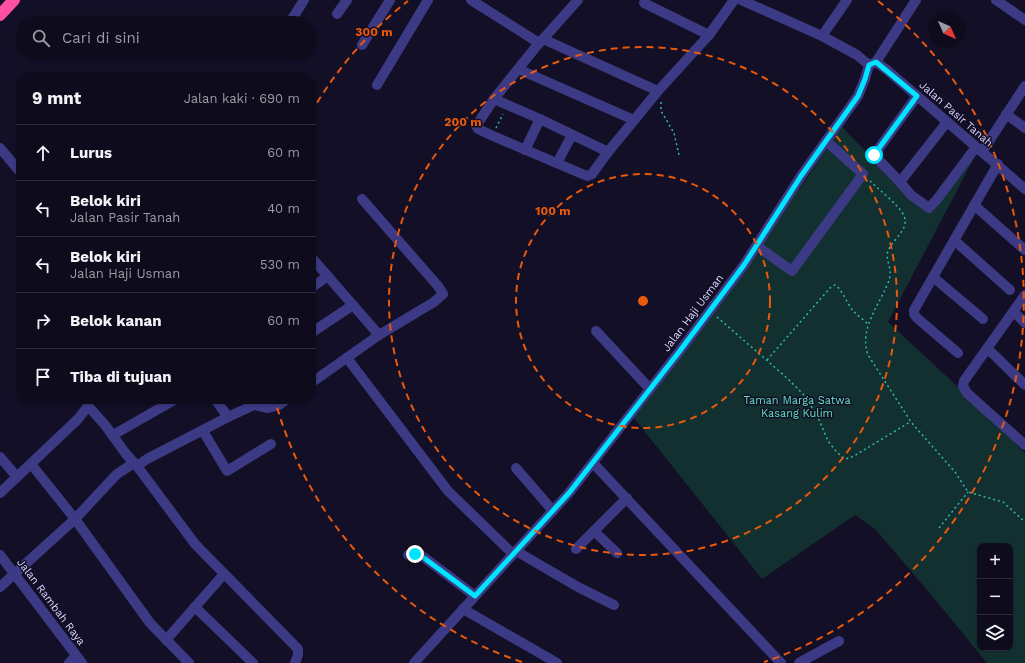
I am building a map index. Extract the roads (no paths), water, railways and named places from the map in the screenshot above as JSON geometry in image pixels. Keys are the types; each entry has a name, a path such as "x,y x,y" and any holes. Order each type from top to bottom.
{"highway":[{"path":"0,15 14,0"}],"street":[{"path":"294,16 304,0"},
{"path":"337,14 347,0"},
{"path":"362,44 390,0"},
{"path":"377,85 428,0"},
{"path":"471,0 541,41 659,90"},
{"path":"578,0 518,69 494,99 476,126 478,129 493,136 586,176 592,174 608,152 659,90 741,0 822,36 872,64"},
{"path":"822,36 847,0"},
{"name":"Jalan Haji Usman","path":"414,663 553,511 593,462 710,311 744,265 801,176 858,96 872,64 916,0"},
{"path":"996,0 1025,20"},
{"path":"644,3 709,35"},
{"name":"Jalan Pasir Tanah","path":"872,64 917,96 998,164 1025,189"},
{"path":"518,69 634,120"},
{"path":"917,96 874,155 911,195 929,208 979,149 1025,86"},
{"path":"494,99 540,119 608,152"},
{"path":"1006,114 1025,128"},
{"path":"525,150 540,119"},
{"path":"900,182 948,122"},
{"path":"557,164 572,135"},
{"path":"757,246 792,271 863,174 826,141"},
{"path":"0,148 16,167"},
{"path":"958,353 914,314 914,310 998,164"},
{"path":"316,378 379,335 434,302 443,294 438,286 362,199"},
{"path":"974,206 1025,250"},
{"path":"954,240 1010,290"},
{"path":"316,263 379,335"},
{"path":"316,284 328,276"},
{"path":"933,277 983,319"},
{"path":"1025,295 964,382 963,386 967,393 1025,446"},
{"path":"316,330 353,305"},
{"path":"1014,312 1025,323"},
{"path":"596,331 650,389"},
{"path":"988,349 1025,385"},
{"path":"347,358 448,491 515,552 614,605"},
{"path":"0,494 81,416 90,404"},
{"path":"92,404 112,435 126,454 136,464 195,544 298,649 298,655 295,663"},
{"path":"112,435 167,404"},
{"path":"219,404 228,417"},
{"path":"0,587 75,519 117,474 254,405 268,408 280,404"},
{"path":"203,431 227,471 271,444"},
{"path":"0,457 17,477"},
{"path":"593,462 781,663"},
{"path":"31,464 75,519 150,623 190,663"},
{"path":"516,468 553,511"},
{"path":"576,549 627,498"},
{"path":"594,531 617,553"},
{"name":"Jalan Rambah Raya","path":"0,555 76,661"},
{"path":"408,555 420,555 475,596"},
{"path":"166,640 224,574"},
{"path":"195,607 253,663"},
{"path":"464,609 557,663"},
{"path":"799,663 839,641"}],"park label":[{"name":"Taman Marga Satwa Kasang Kulim","path":"797,406"}]}
